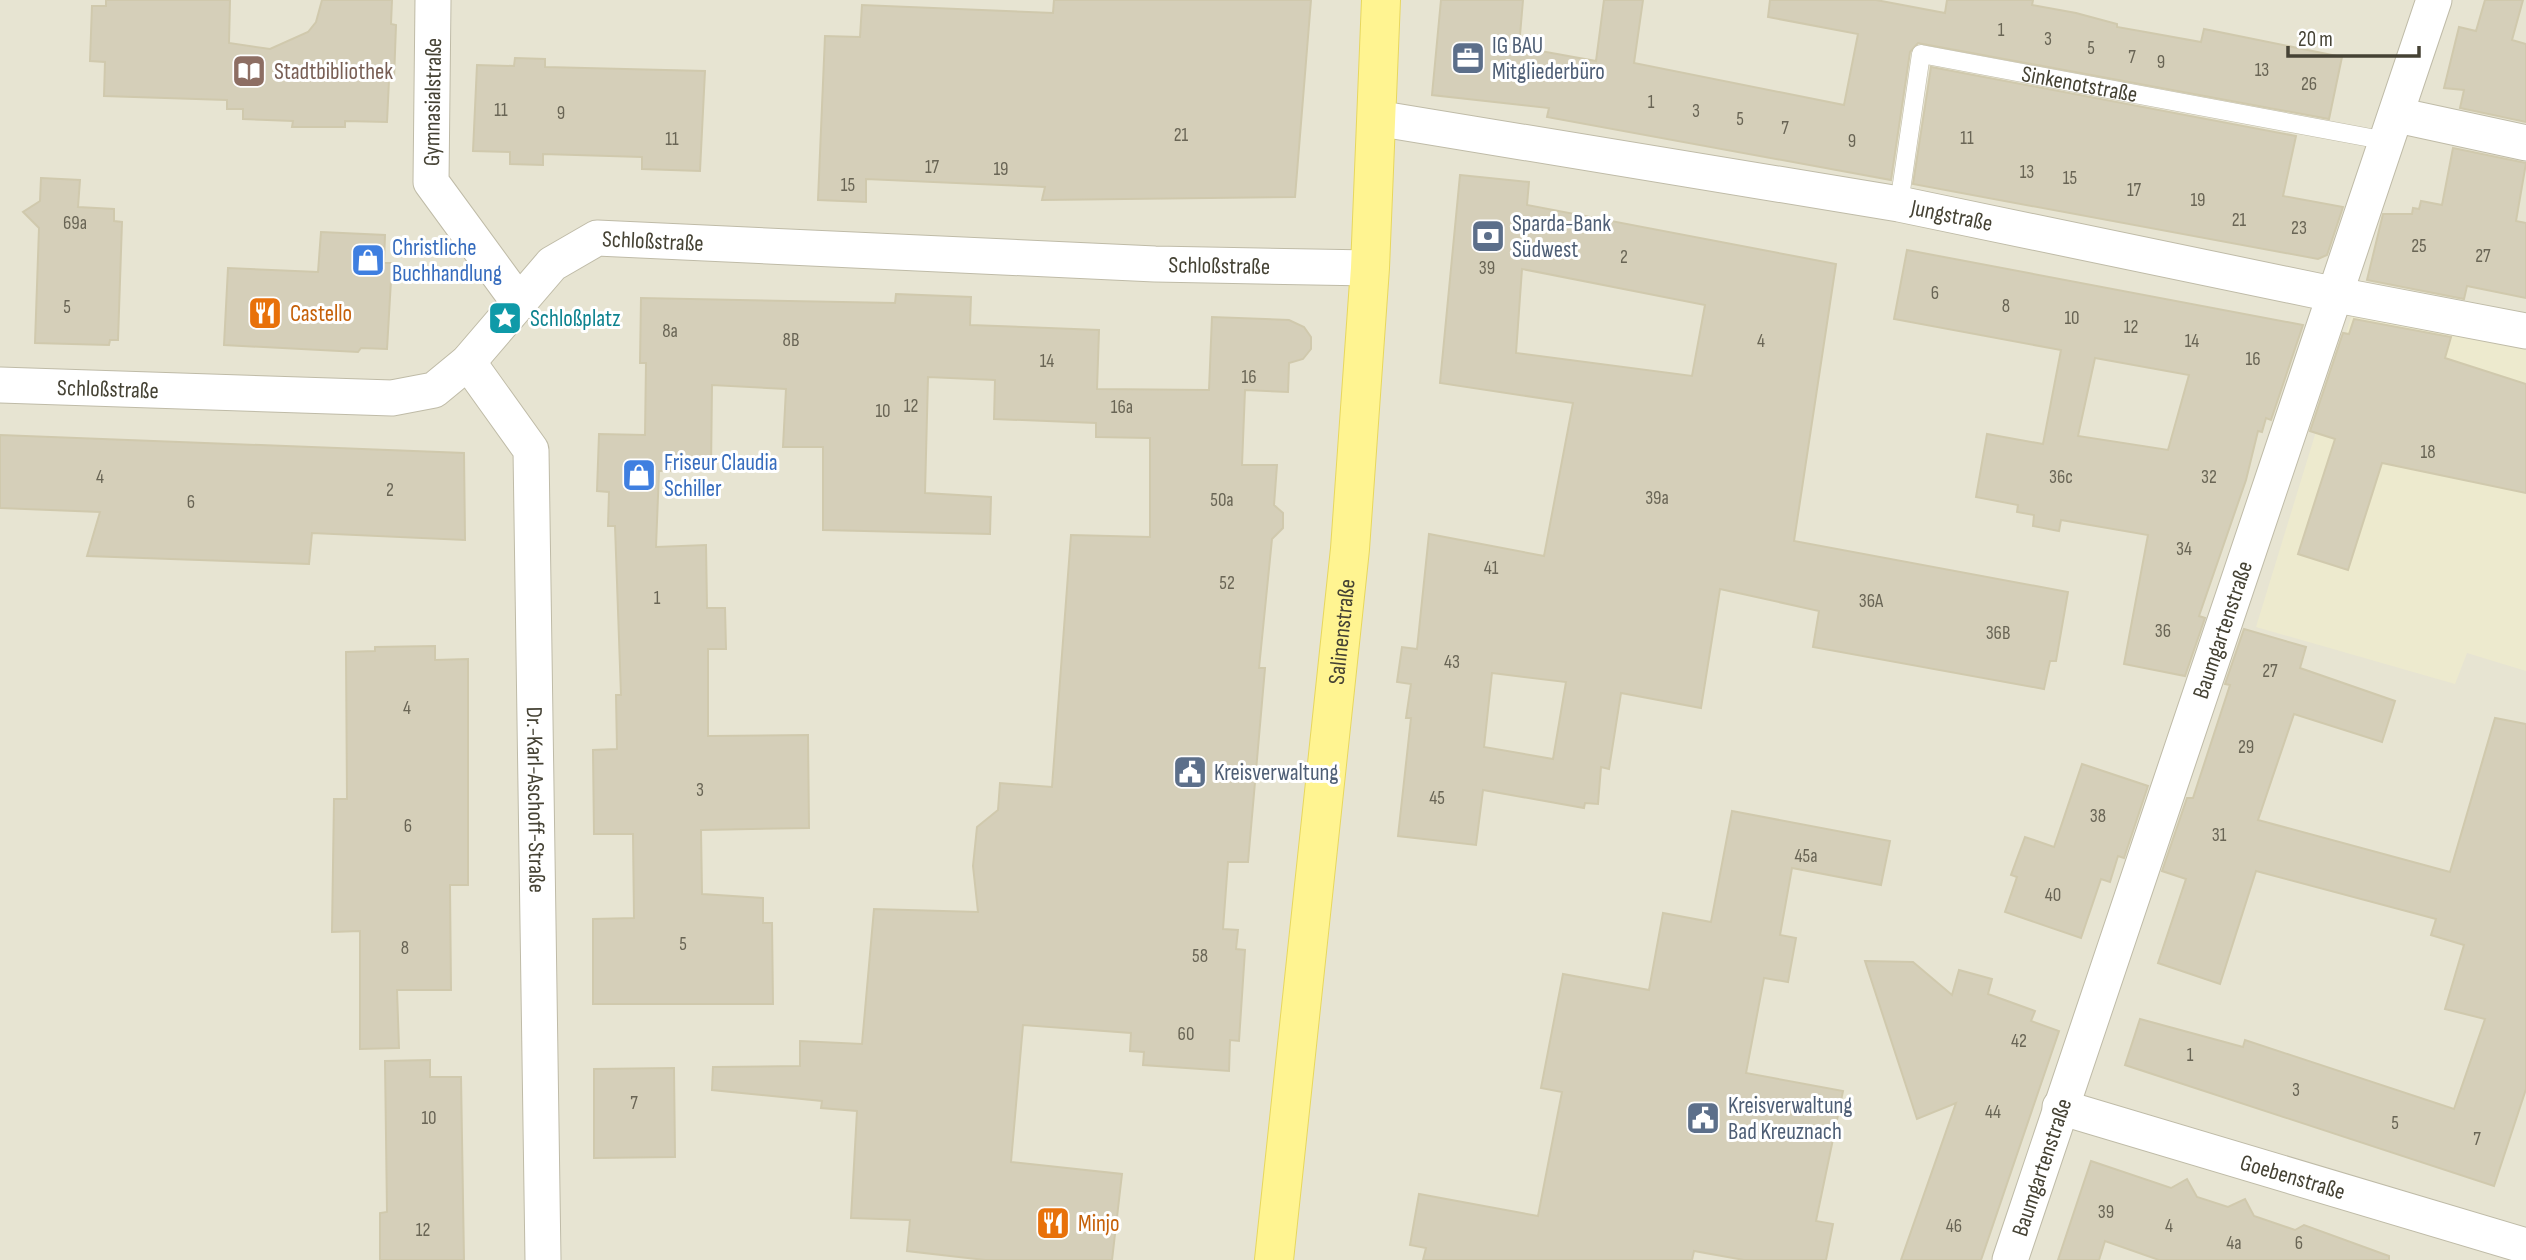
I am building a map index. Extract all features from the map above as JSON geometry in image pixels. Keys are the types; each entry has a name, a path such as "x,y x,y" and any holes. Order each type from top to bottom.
{"main road":[{"name":"Salinenstraße","path":"1274,1260 1350,549 1370,268 1381,0"}],"street":[{"name":"Gymnasialstraße","path":"433,0 431,182 517,301"},
{"name":"Baumgartenstraße","path":"2010,1260 2337,295 2434,0"},
{"name":"Jungstraße","path":"1376,118 1899,204 2337,295 2526,331"},
{"name":"Sinkenotstraße","path":"2392,128 2526,143"},
{"name":"Schloßstraße","path":"0,385 392,398 433,390 468,362 517,301 552,264 597,238 1155,264 1370,268"},
{"name":"Dr.-Karl-Aschoff-Straße","path":"468,362 531,450 543,1260"},
{"name":"Goebenstraße","path":"2060,1107 2526,1246"}],"lane":[{"name":"Sinkenotstraße","path":"1899,204 1921,54 2392,128"}],"shaded area":[{"path":"0,0 2526,0 2526,1260 0,1260"},
{"path":"2353,311 2526,346 2526,671 2467,653 2455,684 2256,627"}],"building":[{"name":"Stadtbibliothek","path":"106,0 230,0 229,43 270,49 308,32 316,22 322,0 392,0 391,24 396,25 394,80 389,80 387,122 345,121 345,127 292,127 293,121 243,119 243,109 227,109 227,100 104,96 105,62 90,61 92,6 106,6"},
{"path":"1054,0 1311,0 1295,197 1042,200 1045,187 866,179 866,202 818,200 825,36 860,37 862,5 1053,13"},
{"path":"1441,0 1523,0 1519,47 1596,61 1604,0 1643,0 1634,63 1844,105 1858,34 1768,17 1770,0 1876,0 1945,13 1947,0 2033,0 2032,5 2076,13 2117,24 2117,27 2201,42 2204,29 2342,57 2329,119 1918,43 1910,52 1891,180 1547,117 1549,108 1432,95"},
{"path":"2485,0 2523,0 2512,40 2526,44 2526,122 2460,108 2464,90 2444,88 2459,27 2476,31"},
{"path":"515,58 545,59 545,67 705,71 700,171 642,169 642,157 543,154 543,165 510,164 510,152 473,151 477,65 514,66"},
{"path":"1931,67 2296,136 2283,196 2343,207 2327,255 2318,259 1913,184"},
{"path":"2453,148 2526,163 2516,221 2526,223 2526,298 2467,286 2464,299 2367,280 2383,214 2412,214 2413,208 2419,209 2421,201 2442,205"},
{"path":"1460,175 1529,182 1527,205 1836,264 1794,541 2068,592 2056,661 2050,661 2044,689 1813,647 1819,611 1720,589 1701,708 1621,693 1609,769 1601,767 1598,804 1585,803 1584,808 1483,790 1476,845 1398,836 1411,718 1406,718 1411,684 1397,682 1402,647 1417,649 1429,534 1544,556 1573,403 1440,383","holes":["1522,269 1705,305 1692,376 1516,353","1492,673 1566,682 1553,759 1484,747"]},
{"path":"41,178 80,180 78,207 114,209 114,221 122,222 118,340 110,340 109,345 35,343 39,228 23,212 40,201"},
{"path":"321,232 385,235 384,263 392,263 387,349 361,348 358,352 224,345 228,268 318,272"},
{"path":"1907,250 2303,325 2271,420 2266,418 2262,432 2258,431 2246,480 2199,616 2205,618 2185,676 2124,664 2148,535 2061,520 2059,531 2033,526 2034,515 2017,512 2018,505 1976,497 1987,434 2043,444 2061,350 1894,319","holes":["2095,358 2189,375 2168,450 2078,436"]},
{"path":"896,294 971,297 970,325 1099,330 1097,389 1209,390 1212,317 1289,320 1304,327 1311,337 1311,349 1303,359 1289,363 1288,392 1245,390 1242,465 1277,465 1274,505 1283,513 1283,528 1272,539 1259,668 1265,668 1248,862 1228,862 1223,929 1238,930 1236,949 1245,950 1239,1041 1230,1040 1229,1071 1143,1065 1144,1052 1130,1051 1131,1033 1023,1025 1011,1162 1122,1174 1112,1260 985,1260 907,1251 910,1220 851,1218 857,1111 821,1108 822,1101 712,1090 713,1067 800,1066 800,1041 862,1044 874,909 978,912 973,866 977,827 998,810 1000,783 1052,787 1071,535 1150,537 1150,438 1096,437 1096,423 994,419 995,380 928,377 925,493 991,497 990,534 823,530 823,447 783,447 786,389 712,385 711,470 659,471 656,547 706,545 707,608 725,608 726,649 708,649 708,736 808,735 809,828 701,830 702,894 763,898 763,923 772,923 773,1004 593,1004 593,919 634,918 633,834 594,834 593,750 617,749 616,695 621,695 615,526 608,526 609,492 597,491 599,434 645,435 646,363 640,363 641,298 895,303"},
{"path":"2354,319 2451,337 2445,358 2526,384 2526,493 2382,463 2348,570 2298,554 2335,439 2310,431 2343,333 2349,334"},
{"path":"0,435 464,453 465,540 312,533 309,564 87,556 100,512 0,508"},
{"path":"2244,629 2306,647 2300,668 2395,701 2382,742 2294,714 2258,820 2450,872 2495,718 2526,724 2526,1089 2494,1186 2125,1065 2140,1019 2243,1047 2245,1040 2454,1109 2485,1019 2445,1009 2464,945 2431,935 2436,919 2256,871 2220,984 2158,963 2186,879 2162,871 2187,798 2193,798 2230,685 2225,684"},
{"path":"435,646 435,660 468,659 468,885 450,885 451,990 397,990 399,1048 360,1049 360,931 332,932 334,799 347,799 346,652 375,651 375,647"},
{"path":"2082,764 2148,786 2124,858 2118,856 2110,882 2101,879 2081,938 2005,912 2017,877 2011,875 2025,837 2054,847"},
{"name":"Kreisverwaltung Bad Kreuznach","path":"1732,811 1890,841 1881,885 1792,868 1780,935 1796,938 1788,982 1764,978 1746,1073 1843,1091 1816,1221 1833,1224 1826,1260 1744,1260 1694,1251 1692,1260 1423,1260 1426,1248 1410,1245 1419,1194 1538,1216 1562,1092 1541,1088 1563,974 1649,990 1663,913 1711,922"},
{"path":"1865,961 1913,962 1952,995 1959,970 1992,979 1988,994 2035,1011 2031,1021 2059,1031 1981,1260 1901,1260 1956,1103 1917,1119"},
{"path":"430,1060 430,1077 461,1077 464,1260 380,1260 380,1213 387,1212 385,1061"},
{"path":"674,1068 675,1157 594,1158 594,1069"},
{"path":"2091,1161 2171,1188 2187,1179 2197,1197 2228,1207 2245,1199 2254,1216 2295,1230 2304,1225 2389,1256 2389,1260 2159,1260 2105,1241 2099,1260 2058,1260"}],"place":[{"name":"IG BAU Mitgliederbüro","path":"1468,58"},
{"name":"Stadtbibliothek","path":"249,71"},
{"name":"Sparda-Bank Südwest","path":"1488,236"},
{"name":"Christliche Buchhandlung","path":"368,260"},
{"name":"Castello","path":"265,313"},
{"name":"Schloßplatz","path":"505,318"},
{"name":"Friseur Claudia Schiller","path":"639,475"},
{"name":"Kreisverwaltung","path":"1190,772"},
{"name":"Kreisverwaltung Bad Kreuznach","path":"1703,1118"},
{"name":"Minjo","path":"1053,1223"}]}
